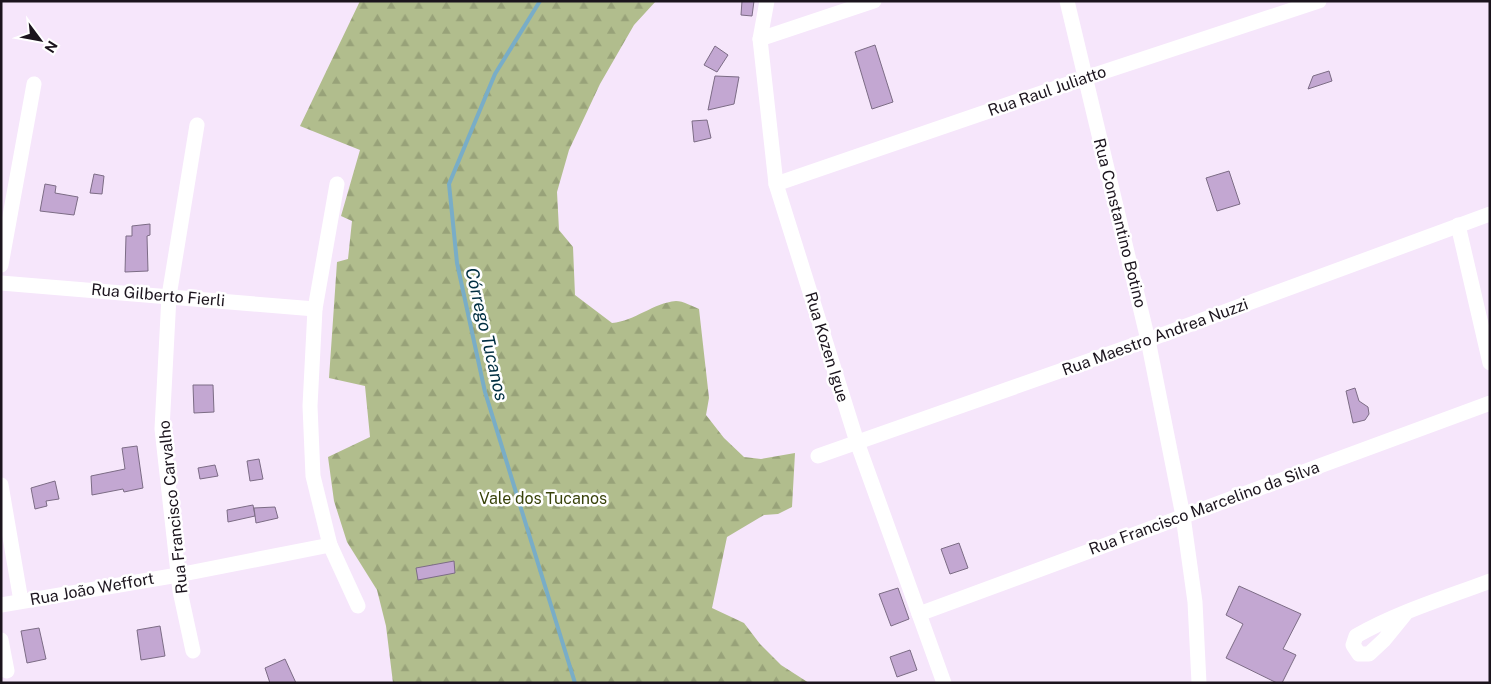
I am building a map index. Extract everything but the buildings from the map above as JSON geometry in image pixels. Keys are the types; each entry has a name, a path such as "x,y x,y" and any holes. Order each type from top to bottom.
{"street":[{"name":"Rua Kozen Igue","path":"768,1 760,39 776,184 857,442 944,683"},
{"path":"760,39 874,1"},
{"name":"Rua Constantino Botino","path":"1067,1 1148,340 1183,516 1195,602 1199,683"},
{"name":"Rua Raul Juliatto","path":"776,184 1085,78 1319,1"},
{"path":"1,264 34,84"},
{"name":"Rua Francisco Carvalho","path":"193,651 178,575 162,429 169,296 197,125"},
{"path":"337,184 314,309 310,406 313,476 330,545 358,606"},
{"name":"Rua Maestro Andrea Nuzzi","path":"818,456 1148,340 1490,214"},
{"path":"1458,225 1490,363"},
{"name":"Rua Gilberto Fierli","path":"1,282 314,309"},
{"name":"Rua Francisco Marcelino da Silva","path":"919,614 1490,403"},
{"path":"1,485 21,602"},
{"name":"Rua João Weffort","path":"1,605 178,575 330,545"},
{"path":"1406,613 1384,640 1369,654 1359,654 1353,645 1356,636 1376,625 1406,613 1490,581"},
{"path":"1376,625 1384,633 1384,640"},
{"path":"1,640 7,671"}],"green space":[{"name":"Vale dos Tucanos","path":"360,1 656,1 634,25 600,84 569,150 557,192 559,230 573,247 575,295 612,323 628,319 668,302 685,303 699,309 709,398 706,415 724,438 744,457 761,459 795,453 792,507 778,514 764,515 727,537 712,608 744,623 760,644 781,665 809,683 393,683 386,626 377,590 347,542 334,501 328,457 370,437 365,386 329,378 337,262 348,259 352,221 341,216 360,150 300,126"}],"waterway":[{"name":"Córrego Tucanos","path":"540,1 495,74 449,184 457,263 485,392 575,683"}]}
